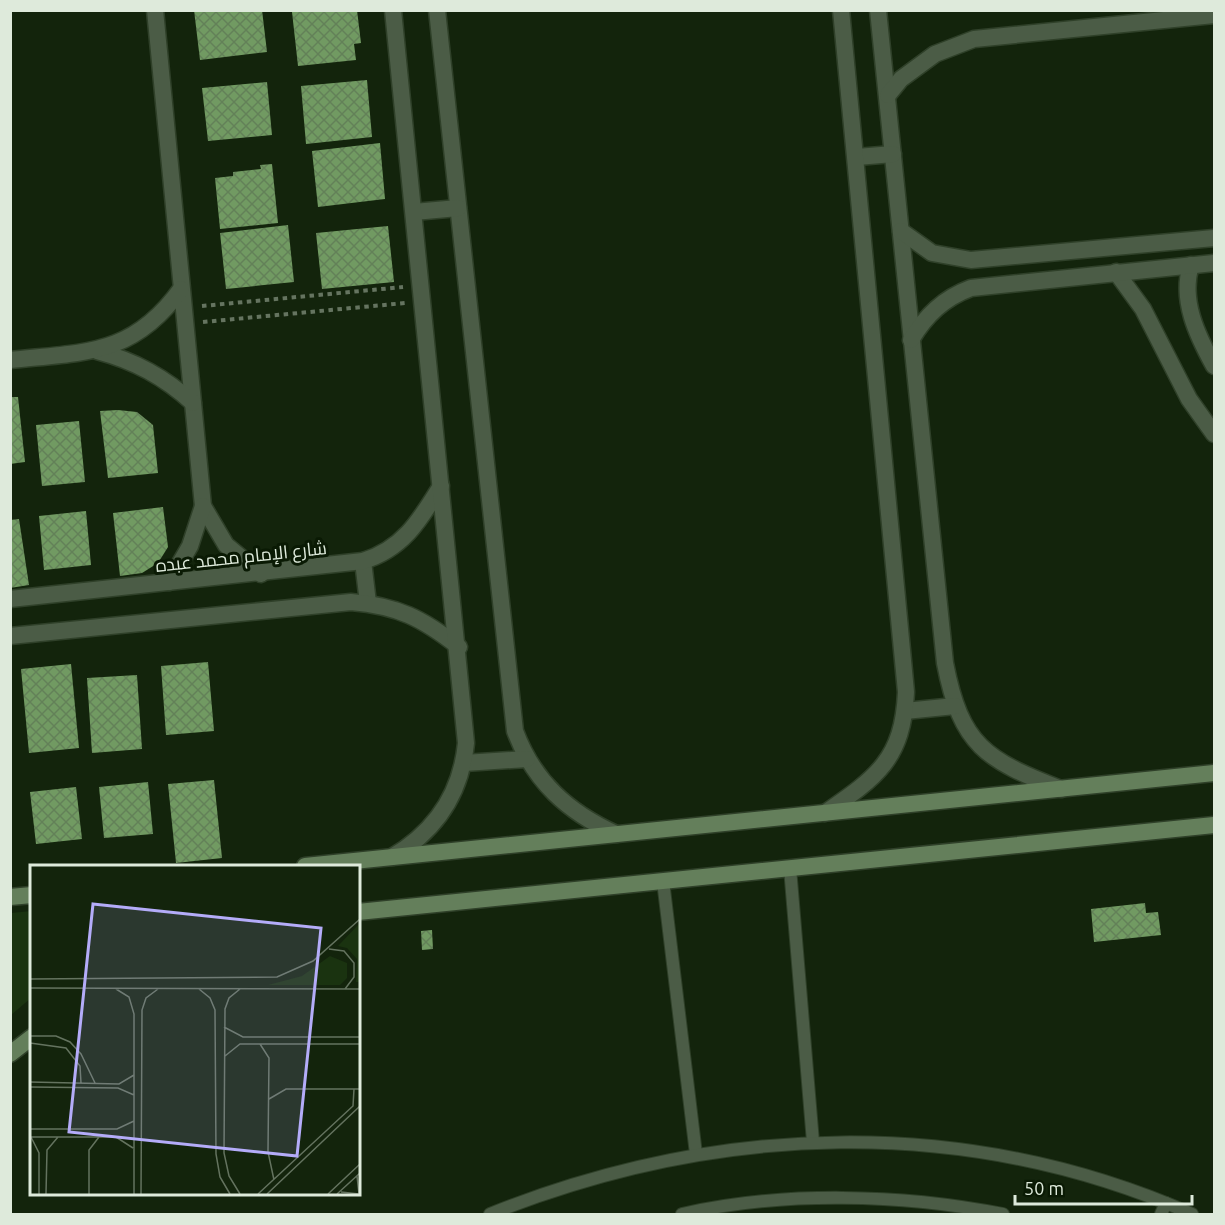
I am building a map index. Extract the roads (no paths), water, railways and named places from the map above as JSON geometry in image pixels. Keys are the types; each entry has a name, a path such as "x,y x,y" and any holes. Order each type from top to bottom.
{"main road":[{"path":"322,865 1215,773"},
{"path":"360,912 1215,825"},
{"path":"10,897 30,895"},
{"path":"10,1054 30,1039"}],"street":[{"path":"155,10 203,506 190,546 169,582"},
{"path":"392,857 417,840 439,819 450,801 464,763 466,743 459,647 393,10"},
{"path":"437,10 515,731 527,759 549,791 569,809 616,834"},
{"path":"825,813 873,779 882,769 897,745 905,711 905,672 841,10"},
{"path":"878,10 945,663 955,706 972,737 998,762 1061,789"},
{"path":"888,95 901,79 935,54 974,39 1215,15"},
{"path":"857,157 893,154"},
{"path":"414,212 458,208"},
{"path":"901,231 932,253 970,260 1215,238"},
{"path":"911,340 919,326 943,302 971,288 1215,263"},
{"path":"1191,265 1188,276 1188,300 1194,322 1215,366"},
{"path":"1116,272 1143,309 1189,399 1215,434"},
{"path":"10,360 97,350 136,334 154,322 181,289"},
{"path":"97,350 118,356 158,375 193,403"},
{"name":"شارع الإمام محمد عبده","path":"10,599 261,574 363,561 379,556 407,536 441,486"},
{"path":"203,506 226,545 261,574"},
{"path":"363,561 369,603"},
{"path":"10,636 333,603 369,603 386,606 418,618 459,647"},
{"path":"905,711 955,706"},
{"path":"464,763 527,759"}],"lane":[{"path":"790,868 813,1142"},
{"path":"663,881 696,1154"},
{"path":"490,1215 542,1193 618,1170 696,1154 813,1142 903,1144 992,1155 1080,1175 1163,1209 1192,1215"},
{"path":"682,1215 786,1200 877,1199 968,1207 1003,1215"}]}
